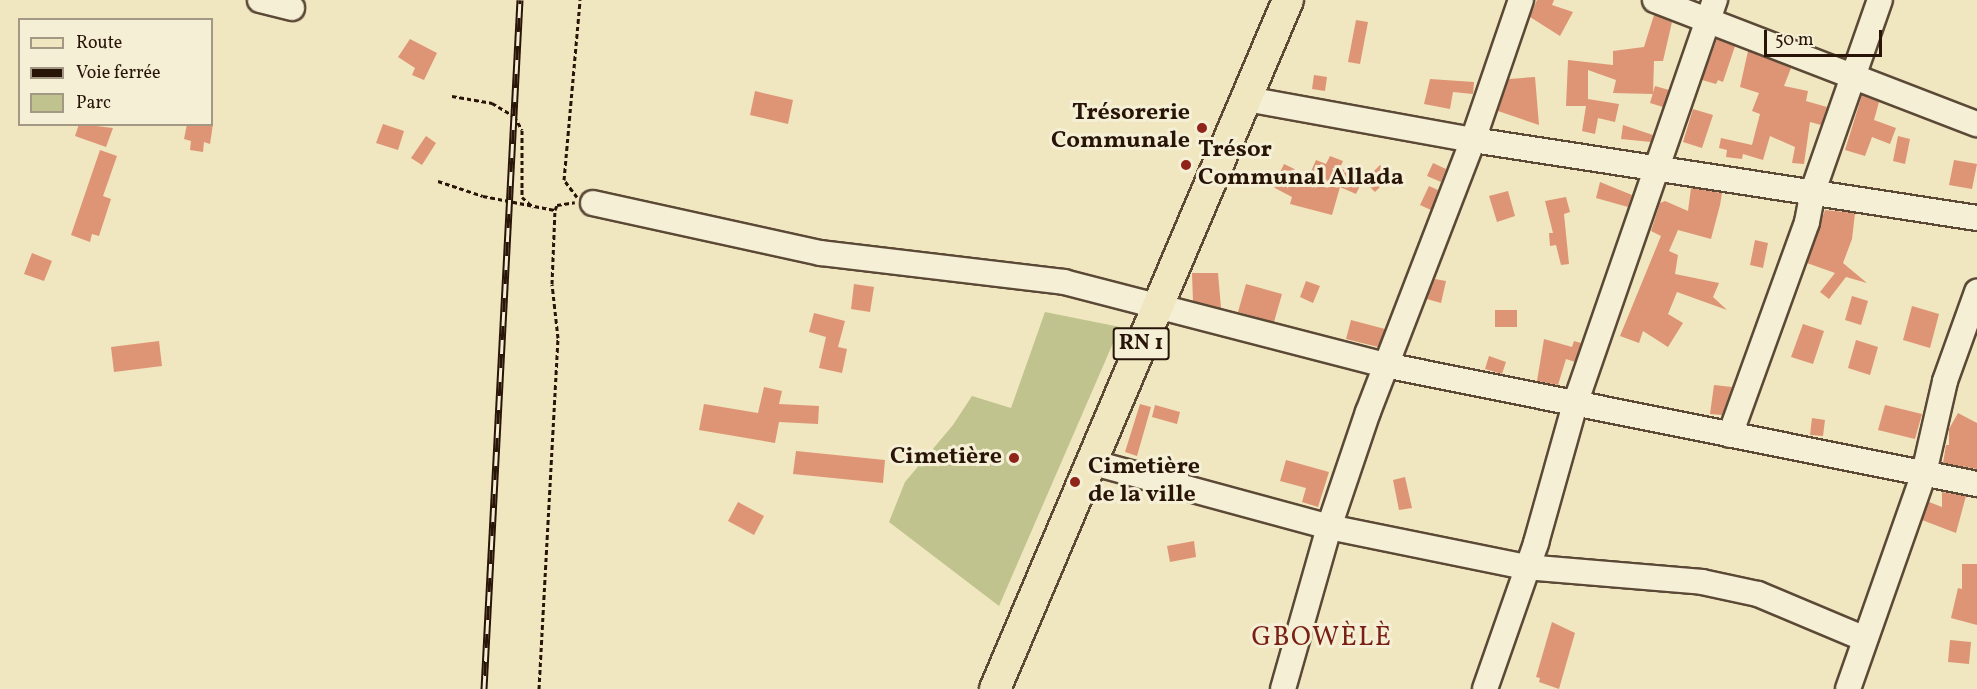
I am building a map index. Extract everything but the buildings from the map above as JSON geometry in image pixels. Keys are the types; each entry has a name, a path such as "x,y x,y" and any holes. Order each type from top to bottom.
{"main road":[{"name":"RN 1","path":"995,689 1094,463 1155,308 1288,0"}],"street":[{"path":"260,0 292,8"},
{"path":"1283,689 1329,526 1385,365 1473,140 1521,0"},
{"path":"1655,0 1711,11 1856,75 1977,124"},
{"path":"1730,435 1807,222 1813,191 1856,75 1880,0"},
{"path":"1485,689 1525,567 1536,543 1575,404 1711,11"},
{"path":"1246,99 1473,140 1657,166 1977,218"},
{"path":"593,203 821,254 1064,282 1155,308 1385,365 1977,484"},
{"path":"1848,689 1923,473 1946,381 1977,292"},
{"path":"1094,463 1329,526 1525,567 1702,582 1758,594 1865,639"}],"path":[{"path":"539,689 558,338 552,284 555,210 557,205 583,202 564,180 580,0"},
{"path":"452,96 492,103 514,116 522,130 522,196 532,207"},
{"path":"438,181 532,207 555,210"}],"green space":[{"path":"1045,312 1120,327 999,606 889,522 905,482 953,425 972,396 1011,408"}],"railway":[{"path":"484,689 520,0"}],"place":[{"name":"Trésorerie Communale","path":"1202,128"},
{"name":"Trésor Communal Allada","path":"1186,165"},
{"name":"Cimetière","path":"1014,458"},
{"name":"Cimetière de la ville","path":"1075,482"}],"district":[{"name":"GBOWÈLÈ","path":"1322,639"}]}
